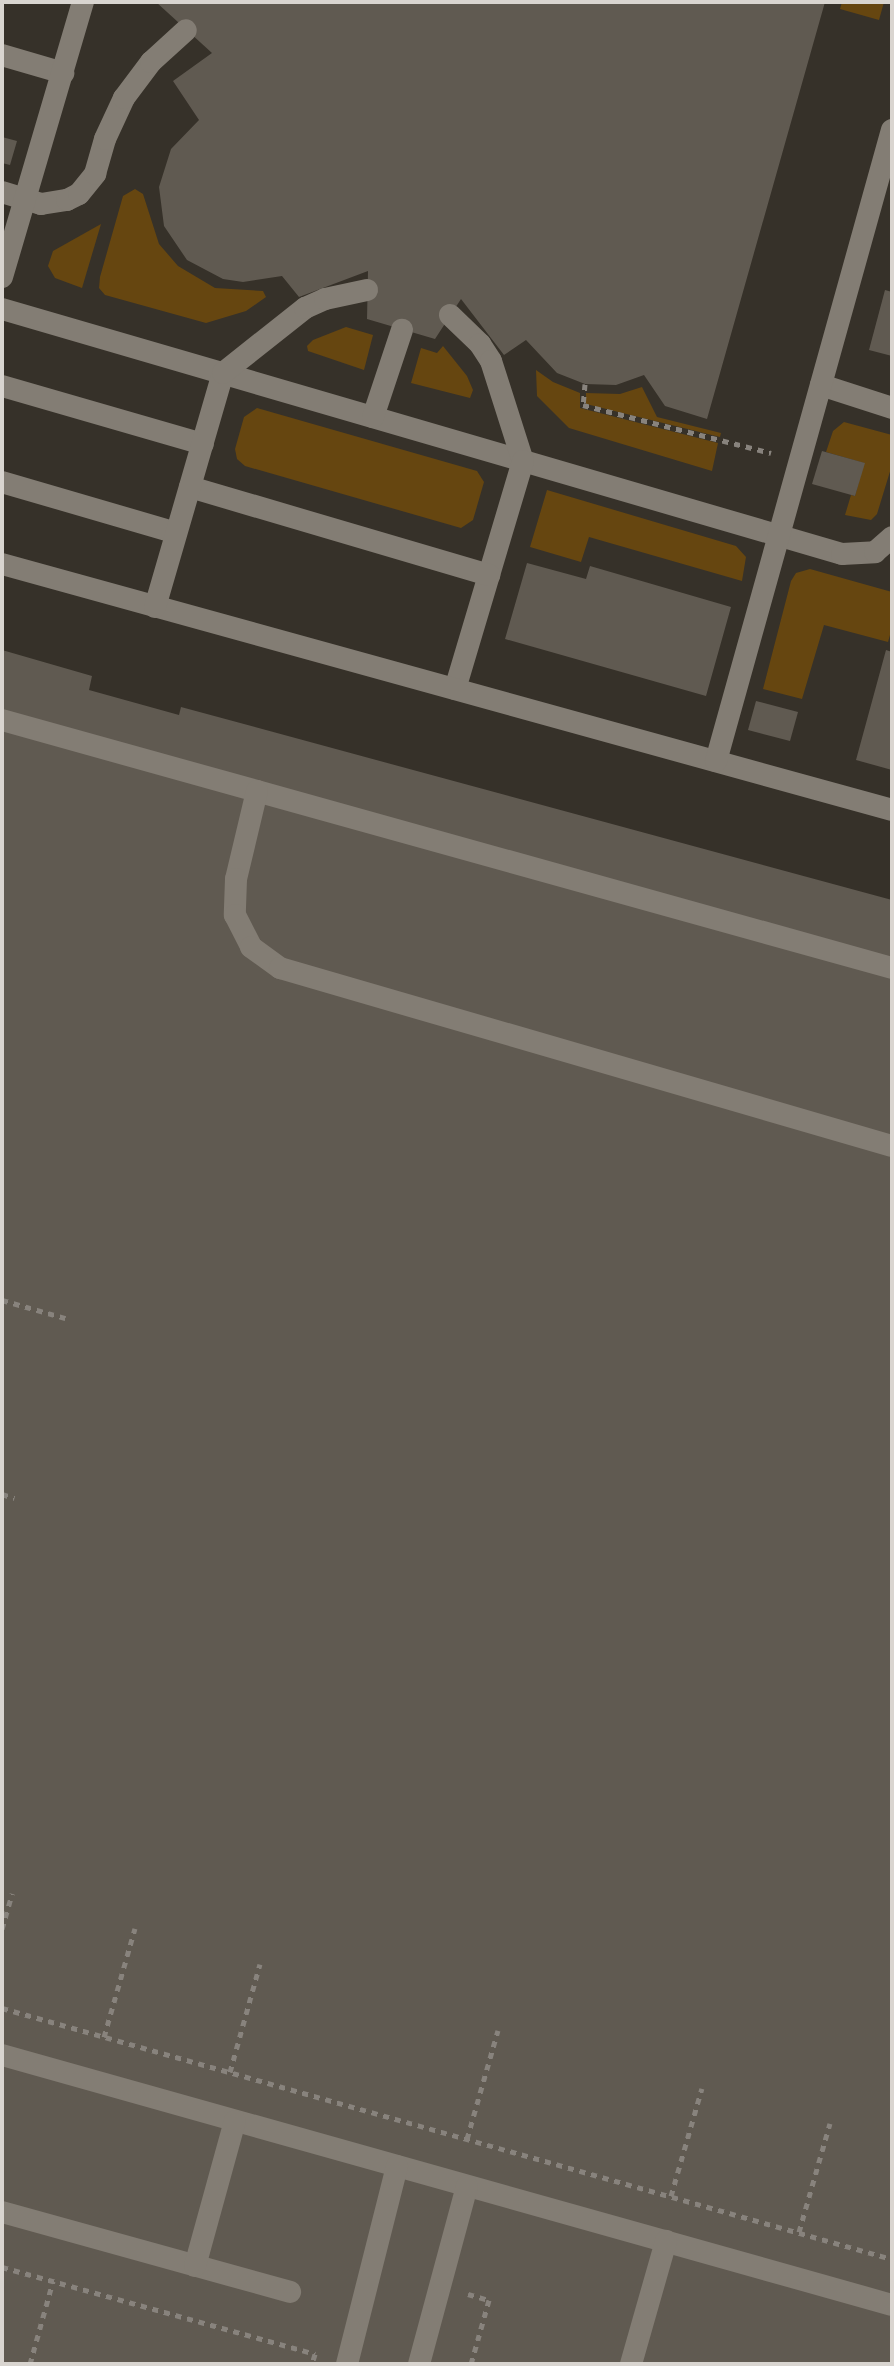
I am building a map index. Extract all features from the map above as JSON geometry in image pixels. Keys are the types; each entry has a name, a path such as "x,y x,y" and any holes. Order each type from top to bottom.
{"lane":[{"path":"2,277 83,2"},
{"path":"2,192 54,204 79,194 89,185 124,98 151,62 186,30"},
{"path":"2,55 63,73"},
{"path":"716,761 892,130"},
{"path":"155,607 223,373 305,308 335,296 367,290"},
{"path":"2,309 853,556 875,552 892,537"},
{"path":"450,315 480,344 491,361 523,461 455,689"},
{"path":"373,417 402,330"},
{"path":"821,385 892,408"},
{"path":"2,386 203,444"},
{"path":"2,482 176,533"},
{"path":"190,487 489,575"},
{"path":"2,564 892,810"},
{"path":"2,720 892,968"},
{"path":"257,791 236,879 235,915 251,947 280,968 892,1146"},
{"path":"2,2055 892,2305"},
{"path":"195,2266 235,2121"},
{"path":"347,2364 397,2166"},
{"path":"419,2364 467,2186"},
{"path":"2,2212 290,2292"},
{"path":"631,2364 666,2241"}],"path":[{"path":"585,384 583,405 800,460"},
{"path":"2,1300 65,1318"},
{"path":"2,1494 14,1498"},
{"path":"2,1929 12,1893"},
{"path":"104,2037 135,1928"},
{"path":"230,2072 260,1964"},
{"path":"2,2008 892,2259"},
{"path":"467,2139 498,2030"},
{"path":"671,2196 702,2088"},
{"path":"799,2232 830,2123"},
{"path":"2,2267 315,2354"},
{"path":"30,2364 53,2281"},
{"path":"440,2286 489,2300 471,2364"}],"shaded area":[{"path":"842,2 884,2 879,20 840,9"},
{"path":"135,189 143,194 159,244 178,266 215,288 263,291 266,297 246,311 206,323 105,295 99,288 100,277 123,196"},
{"path":"101,224 82,288 55,278 48,266 53,251"},
{"path":"346,327 373,335 364,370 308,351 307,346 313,340"},
{"path":"443,346 467,376 473,390 470,398 411,383 421,348 437,353"},
{"path":"536,370 553,382 580,393 580,408 718,443 712,471 569,428 537,396"},
{"path":"642,387 657,417 721,433 720,437 586,404 586,393 620,394"},
{"path":"257,408 477,471 484,482 473,520 461,528 245,466 237,459 235,449 244,417"},
{"path":"844,422 892,435 892,465 877,514 871,520 845,515 851,495 855,496 864,463 826,452 833,431"},
{"path":"547,490 736,546 746,557 742,581 589,537 581,562 530,547"},
{"path":"810,569 892,592 892,628 888,642 824,625 802,699 763,689 791,581 796,573"}],"building":[{"path":"156,2 825,2 707,419 665,406 644,375 616,385 585,384 557,373 526,340 504,355 461,299 435,339 367,319 368,271 299,297 282,276 243,282 223,279 187,260 164,226 159,187 171,149 199,120 173,81 212,53"},
{"path":"2,137 17,141 10,165 2,163"},
{"path":"885,290 892,292 892,356 869,350"},
{"path":"822,451 865,463 855,496 812,484"},
{"path":"527,563 586,579 590,566 731,607 706,696 505,639"},
{"path":"2,650 92,676 89,690 179,715 181,707 892,900 892,2364 2,2364"},
{"path":"886,650 892,652 892,770 856,760"},
{"path":"756,701 798,712 790,741 748,730"}]}
